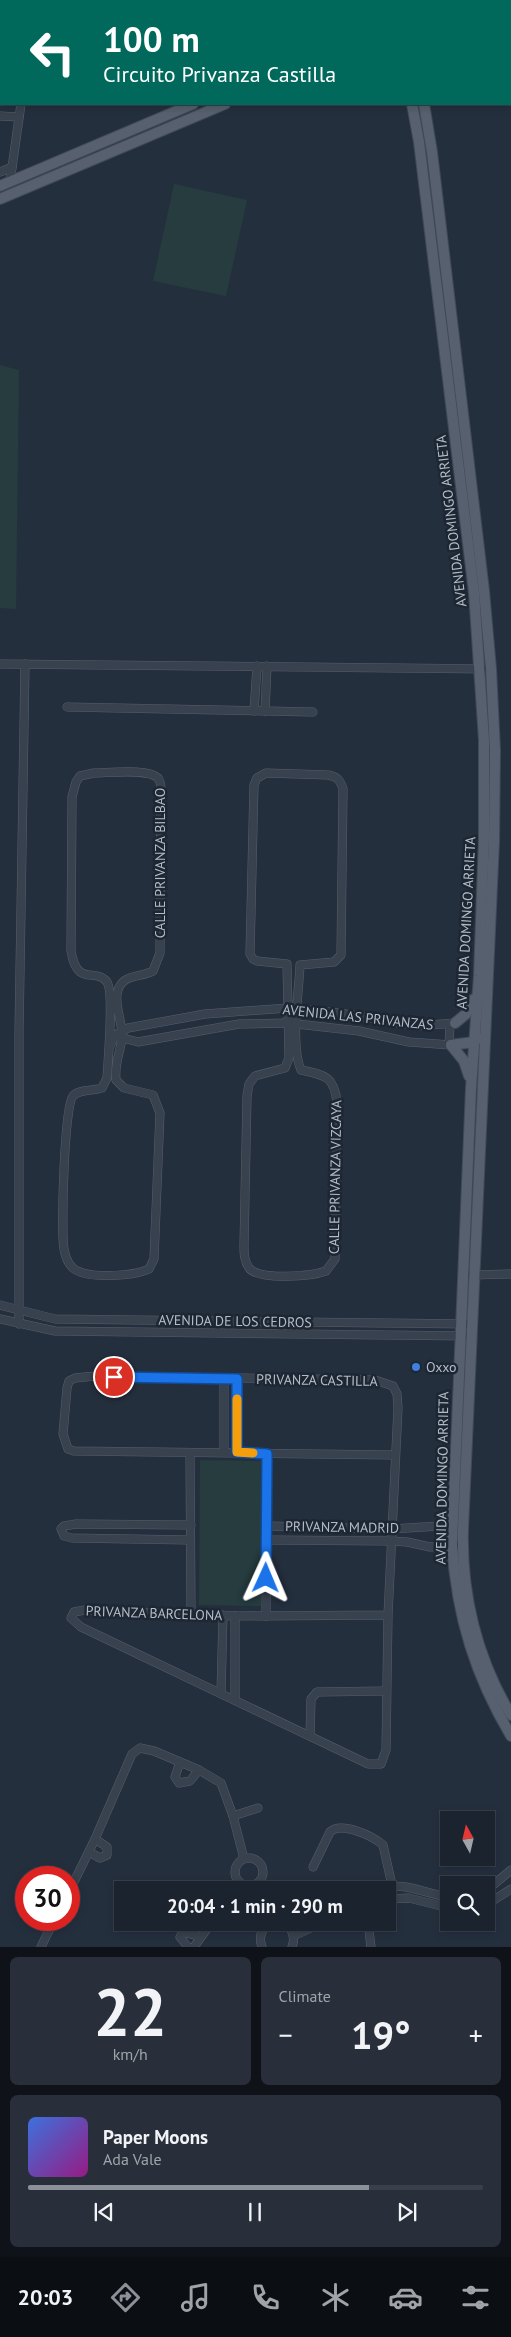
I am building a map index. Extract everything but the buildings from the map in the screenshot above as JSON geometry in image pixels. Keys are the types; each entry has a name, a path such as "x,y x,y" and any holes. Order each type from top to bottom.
{"main road":[{"path":"0,186 191,105"},
{"path":"0,199 223,105"},
{"name":"AVENIDA DOMINGO ARRIETA","path":"412,105 445,319 479,591 486,669 484,740 489,840 484,1033 472,1324 466,1336 452,1546 458,1606 468,1643 487,1691 511,1736"},
{"name":"AVENIDA DOMINGO ARRIETA","path":"424,105 432,152 445,319"},
{"name":"AVENIDA DOMINGO ARRIETA","path":"489,840 471,1088 461,1324 466,1336 463,1545 466,1595 474,1628 495,1686 511,1715"},
{"path":"452,1024 471,1008 479,976"},
{"path":"450,1045 474,1042 484,1033 475,1022 452,1024"},
{"path":"450,1045 464,1061 471,1088"}],"street":[{"path":"10,182 21,105"},
{"path":"197,105 201,114"},
{"path":"0,116 19,117"},
{"path":"0,172 12,167"},
{"path":"0,664 486,669"},
{"path":"19,1324 19,1033 25,664"},
{"path":"254,711 257,666"},
{"path":"265,711 268,666"},
{"path":"67,707 313,712"},
{"name":"CALLE PRIVANZA BILBAO","path":"109,1019 108,984 103,978 80,973 75,968 71,951 72,797 76,782 80,776 85,774 142,773 154,776 159,780 161,789 161,942 157,964 153,971 145,975 129,978 120,984 118,1008 119,1035"},
{"path":"288,1023 287,964 257,961 250,954 254,786 257,778 266,773 328,775 340,781 343,789 341,955 334,962 300,964 297,1024"},
{"name":"AVENIDA LAS PRIVANZAS","path":"119,1035 205,1014 288,1008 340,1013 417,1026 452,1024"},
{"path":"109,1019 119,1035 116,1080 124,1088 153,1095 160,1113 154,1258 149,1269 140,1273 115,1275 81,1272 72,1267 64,1250 66,1137 70,1103 72,1097 77,1093 96,1090 105,1084 107,1078 109,1019"},
{"name":"AVENIDA LAS PRIVANZAS","path":"119,1035 138,1042 216,1027 255,1023 288,1023 359,1031 409,1042 450,1045"},
{"name":"CALLE PRIVANZA VIZCAYA","path":"288,1023 287,1064 279,1071 255,1076 250,1084 247,1096 245,1259 250,1269 271,1276 318,1274 326,1271 335,1259 336,1092 331,1080 300,1070 296,1055 297,1024"},
{"path":"450,1045 452,1024"},
{"path":"108,1057 110,1043 119,1035"},
{"path":"463,1275 511,1274"},
{"name":"AVENIDA DE LOS CEDROS","path":"0,1305 55,1319 472,1324"},
{"name":"AVENIDA DE LOS CEDROS","path":"0,1319 55,1332 466,1336"},
{"name":"PRIVANZA CASTILLA","path":"381,1764 386,1750 388,1616 391,1529 395,1455 397,1394 394,1386 386,1382 95,1376 75,1378 69,1381 67,1388 63,1434 68,1449 85,1452 395,1455"},
{"path":"224,1379 224,1452"},
{"path":"237,1379 237,1452"},
{"path":"190,1453 190,1613"},
{"path":"266,1616 267,1454"},
{"path":"190,1540 72,1538 64,1536 61,1529 76,1524 191,1525"},
{"name":"PRIVANZA MADRID","path":"267,1526 391,1529 452,1527 463,1529"},
{"path":"417,1544 418,1528"},
{"name":"PRIVANZA MADRID","path":"267,1540 391,1541 417,1544 430,1548 463,1545"},
{"name":"PRIVANZA BARCELONA","path":"381,1764 368,1764 81,1627 71,1618 74,1612 85,1610 235,1616 388,1616"},
{"path":"221,1694 223,1615"},
{"path":"235,1616 235,1700"},
{"path":"310,1736 311,1699 317,1692 386,1691"},
{"path":"80,1870 135,1750 146,1748 199,1770 221,1783 233,1816 244,1859"},
{"path":"180,1762 175,1776 180,1783 190,1781 199,1770"},
{"path":"233,1816 258,1808"},
{"path":"313,1867 330,1832 334,1828 342,1826 383,1845 391,1881"},
{"path":"89,1852 100,1858 107,1854 107,1847 95,1839"},
{"path":"239,1881 235,1871 237,1864 244,1859 254,1859 260,1864 263,1873 260,1880"},
{"path":"495,1883 511,1870"},
{"path":"396,1886 440,1895"},
{"path":"495,1900 511,1889"},
{"path":"396,1899 410,1898 440,1906"},
{"path":"40,1947 48,1931"},
{"path":"194,1947 205,1931"},
{"path":"261,1947 260,1936 263,1931"},
{"path":"291,1931 292,1947"},
{"path":"293,1936 304,1931"},
{"path":"369,1931 370,1947"},
{"path":"188,1947 180,1937 183,1932 201,1937"}],"green space":[{"path":"174,184 247,200 226,296 153,281"},
{"path":"0,365 19,370 16,609 0,608"},
{"path":"200,1460 261,1461 261,1606 199,1605"}],"slow traffic":[{"path":"237,1399 237,1452 253,1453"}],"place":[{"name":"Oxxo","path":"416,1367"}],"route":[{"path":"114,1377 237,1379 237,1452 267,1454 266,1578"}]}
